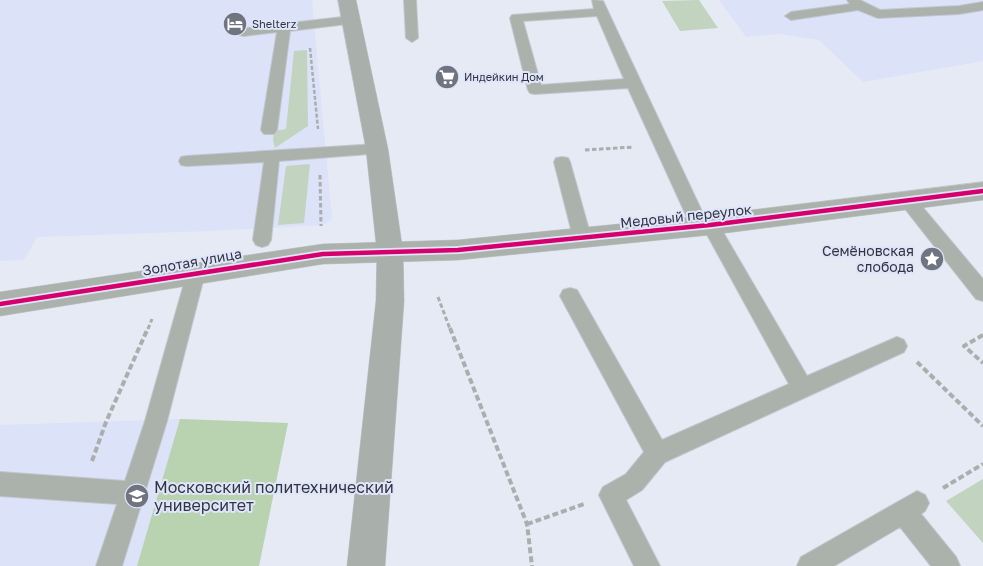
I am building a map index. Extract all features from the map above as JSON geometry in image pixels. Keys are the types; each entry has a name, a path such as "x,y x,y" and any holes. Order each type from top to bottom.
{"main road":[{"path":"348,0 377,149 390,252 390,301 366,566"}],"street":[{"name":"Медовый переулок","path":"390,252 458,250 705,226 983,191"},
{"name":"Золотая улица","path":"0,304 323,254 390,252"}],"lane":[{"path":"410,0 412,38"},
{"path":"791,16 856,3 878,14 959,10 983,6"},
{"path":"633,83 535,90 516,18 599,6 633,83 705,226 802,388"},
{"path":"244,32 352,20"},
{"path":"268,130 284,28"},
{"path":"187,161 377,149"},
{"path":"262,240 272,156"},
{"path":"562,162 582,237"},
{"path":"908,201 983,293"},
{"path":"109,566 156,420 196,273"},
{"path":"570,296 657,454"},
{"path":"648,566 611,495 634,482 657,454 897,346"},
{"path":"0,484 133,493"},
{"path":"810,566 910,508 947,566"}],"path":[{"path":"308,25 320,154 321,230"},
{"path":"562,162 574,151 626,147"},
{"path":"438,297 527,524 532,566"},
{"path":"92,460 106,422 156,311"},
{"path":"983,335 964,346 983,363"},
{"path":"897,346 928,371 983,426"},
{"path":"941,489 983,464"},
{"path":"527,524 611,495"}],"shaded area":[{"path":"0,0 312,0 332,219 324,225 37,237 24,260 0,261"},
{"path":"719,0 983,0 983,61 863,82 819,40 780,34 746,37"},
{"name":"Московский политехнический университет","path":"180,419 288,423 259,566 0,566 0,425"}],"green space":[{"path":"699,0 718,28 680,31 662,1"},
{"path":"307,50 308,126 275,148 273,140 274,131 286,129 294,51"},
{"path":"310,164 304,223 278,225 286,166"},
{"path":"180,419 288,423 259,566 137,566"},
{"path":"983,479 983,543 946,501"}],"cycle path":[{"path":"0,304 323,254 458,250 710,225 983,191"}],"place":[{"name":"Shelterz","path":"235,24"},
{"name":"Индейкин Дом","path":"447,77"},
{"name":"Семёновская слобода","path":"932,259"},
{"name":"Московский политехнический университет","path":"137,496"}]}
